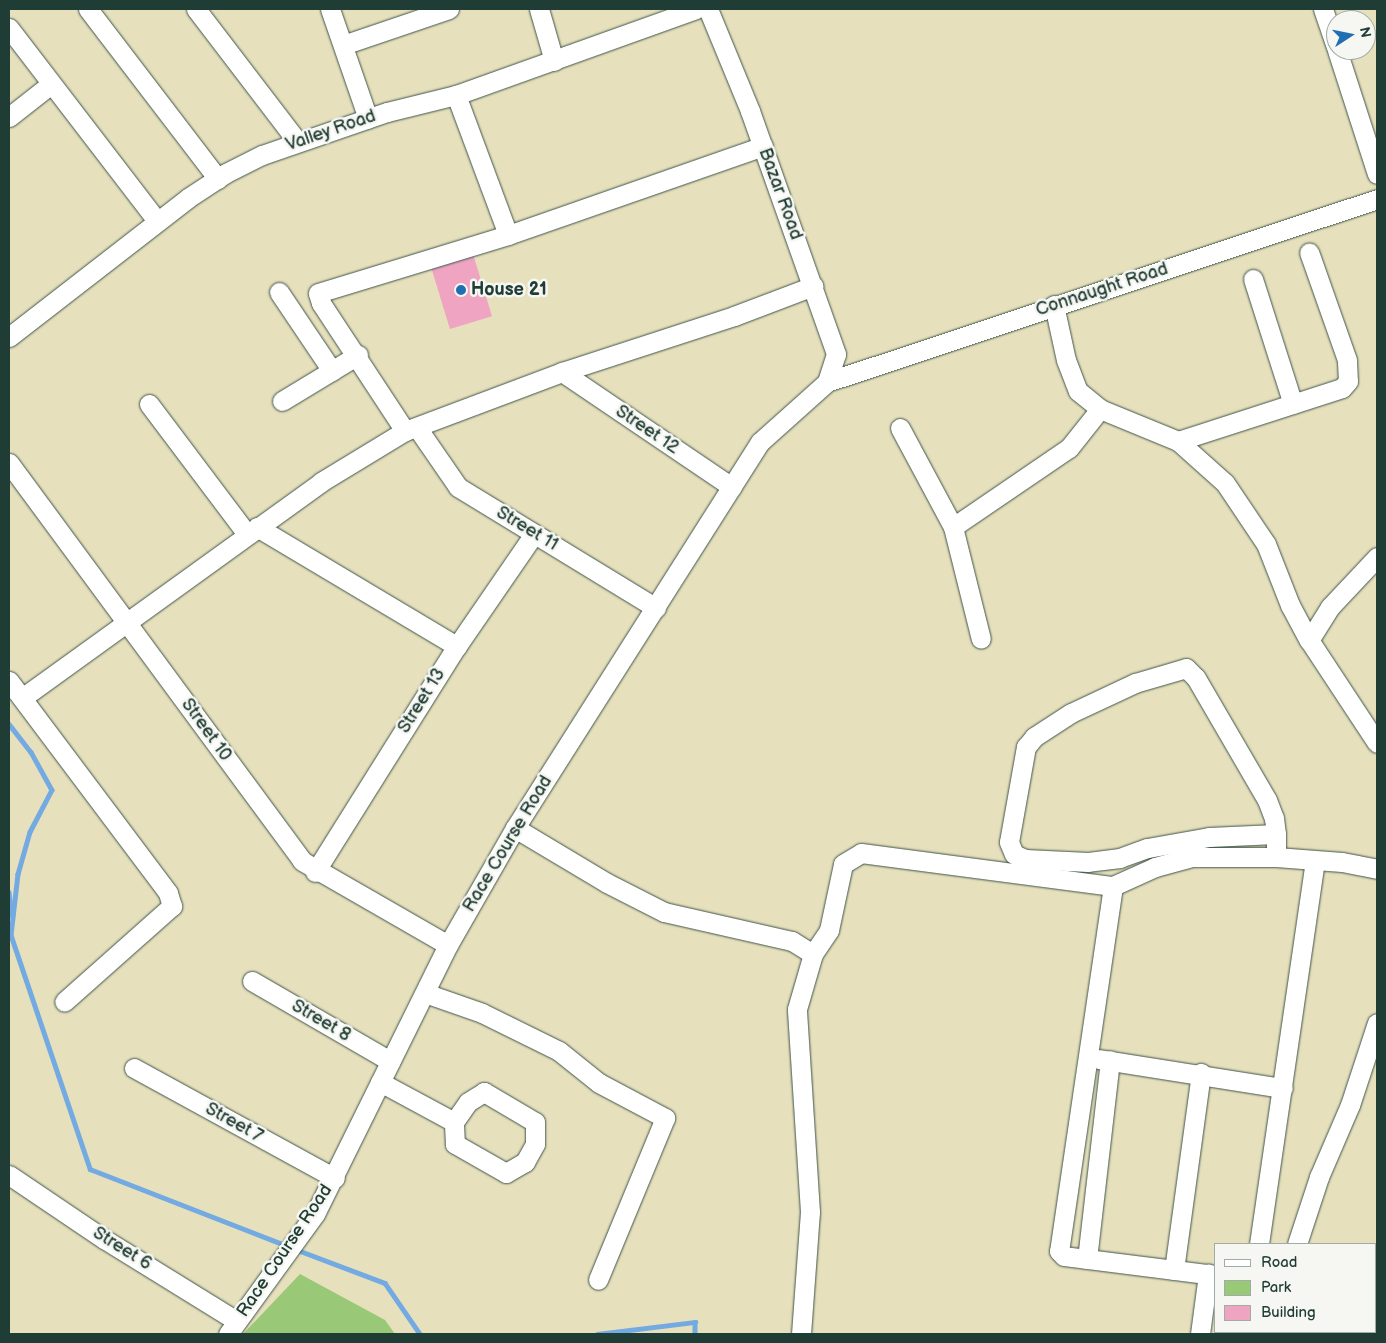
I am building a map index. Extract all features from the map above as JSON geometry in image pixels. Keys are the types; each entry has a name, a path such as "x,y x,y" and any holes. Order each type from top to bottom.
{"street":[{"path":"88,9 218,179"},
{"path":"196,9 297,141"},
{"path":"330,9 368,118"},
{"path":"343,44 449,9"},
{"path":"539,9 554,61"},
{"name":"Valley Road","path":"9,337 157,221 218,179 297,141 368,118 456,95 696,9"},
{"name":"Bazar Road","path":"708,9 763,146 836,354 827,382"},
{"path":"9,28 157,221"},
{"path":"1340,60 1377,174"},
{"path":"9,117 51,84"},
{"path":"456,95 508,235 763,146"},
{"name":"Connaught Road","path":"827,382 1377,199"},
{"name":"Street 11","path":"508,235 318,293 321,303 411,430 458,488 656,608"},
{"path":"1178,441 1342,388 1350,374 1308,252"},
{"path":"1253,279 1293,404"},
{"path":"22,698 321,482 411,430 562,372 734,316 813,286"},
{"path":"279,292 332,371"},
{"path":"1054,305 1066,360 1078,391 1100,409 1178,441 1226,483 1247,512 1266,544 1290,606 1309,640 1377,743"},
{"path":"282,401 358,355"},
{"name":"Street 12","path":"562,372 732,487"},
{"name":"Race Course Road","path":"233,1328 292,1247 335,1178 390,1061 448,945 516,828 760,442 827,382"},
{"path":"149,404 252,531 456,646"},
{"path":"953,527 1069,448 1100,409"},
{"path":"900,428 953,527 981,639"},
{"name":"Street 10","path":"9,463 302,861 315,872 448,945"},
{"name":"Street 13","path":"315,872 456,646 534,534"},
{"path":"1309,640 1330,607 1377,557"},
{"path":"1276,834 1209,837 1147,848 1120,858 1088,862 1025,859 1014,854 1009,842 1026,747 1034,737 1072,714 1135,683 1186,668 1196,678 1267,800 1276,834 1276,857"},
{"path":"9,680 168,893 172,906 64,1002"},
{"path":"516,828 607,883 664,912 792,941 812,954"},
{"path":"801,1334 810,1212 797,1009 812,954 830,930 843,864 861,853 1113,886 1155,867 1193,856 1276,857 1342,862 1377,869"},
{"path":"1259,1243 1315,861"},
{"path":"1113,886 1086,1057 1059,1252 1064,1256 1211,1274 1200,1334"},
{"name":"Street 8","path":"252,981 390,1061"},
{"path":"425,993 482,1013 559,1051 599,1083 665,1118 598,1280"},
{"path":"1297,1243 1319,1178 1350,1105 1377,1023"},
{"path":"1086,1057 1201,1073 1283,1088"},
{"path":"1087,1259 1110,1060"},
{"name":"Street 7","path":"134,1068 335,1178"},
{"path":"1174,1270 1201,1073"},
{"path":"380,1082 454,1122"},
{"path":"484,1092 535,1122 535,1144 524,1162 506,1173 454,1144 454,1122 468,1102 484,1092"},
{"name":"Street 6","path":"9,1174 233,1328"}],"green space":[{"path":"300,1274 385,1320 395,1334 243,1334"}],"building":[{"name":"House 21","path":"473,254 492,316 450,329 431,267"}],"waterway":[{"path":"9,724 31,752 52,790 30,832 18,874 11,935 90,1169 288,1246"},
{"path":"9,892 12,915"},
{"path":"295,1249 385,1283 420,1334"},
{"path":"597,1334 695,1322 695,1334"}],"place":[{"name":"House 21","path":"461,290"}]}
